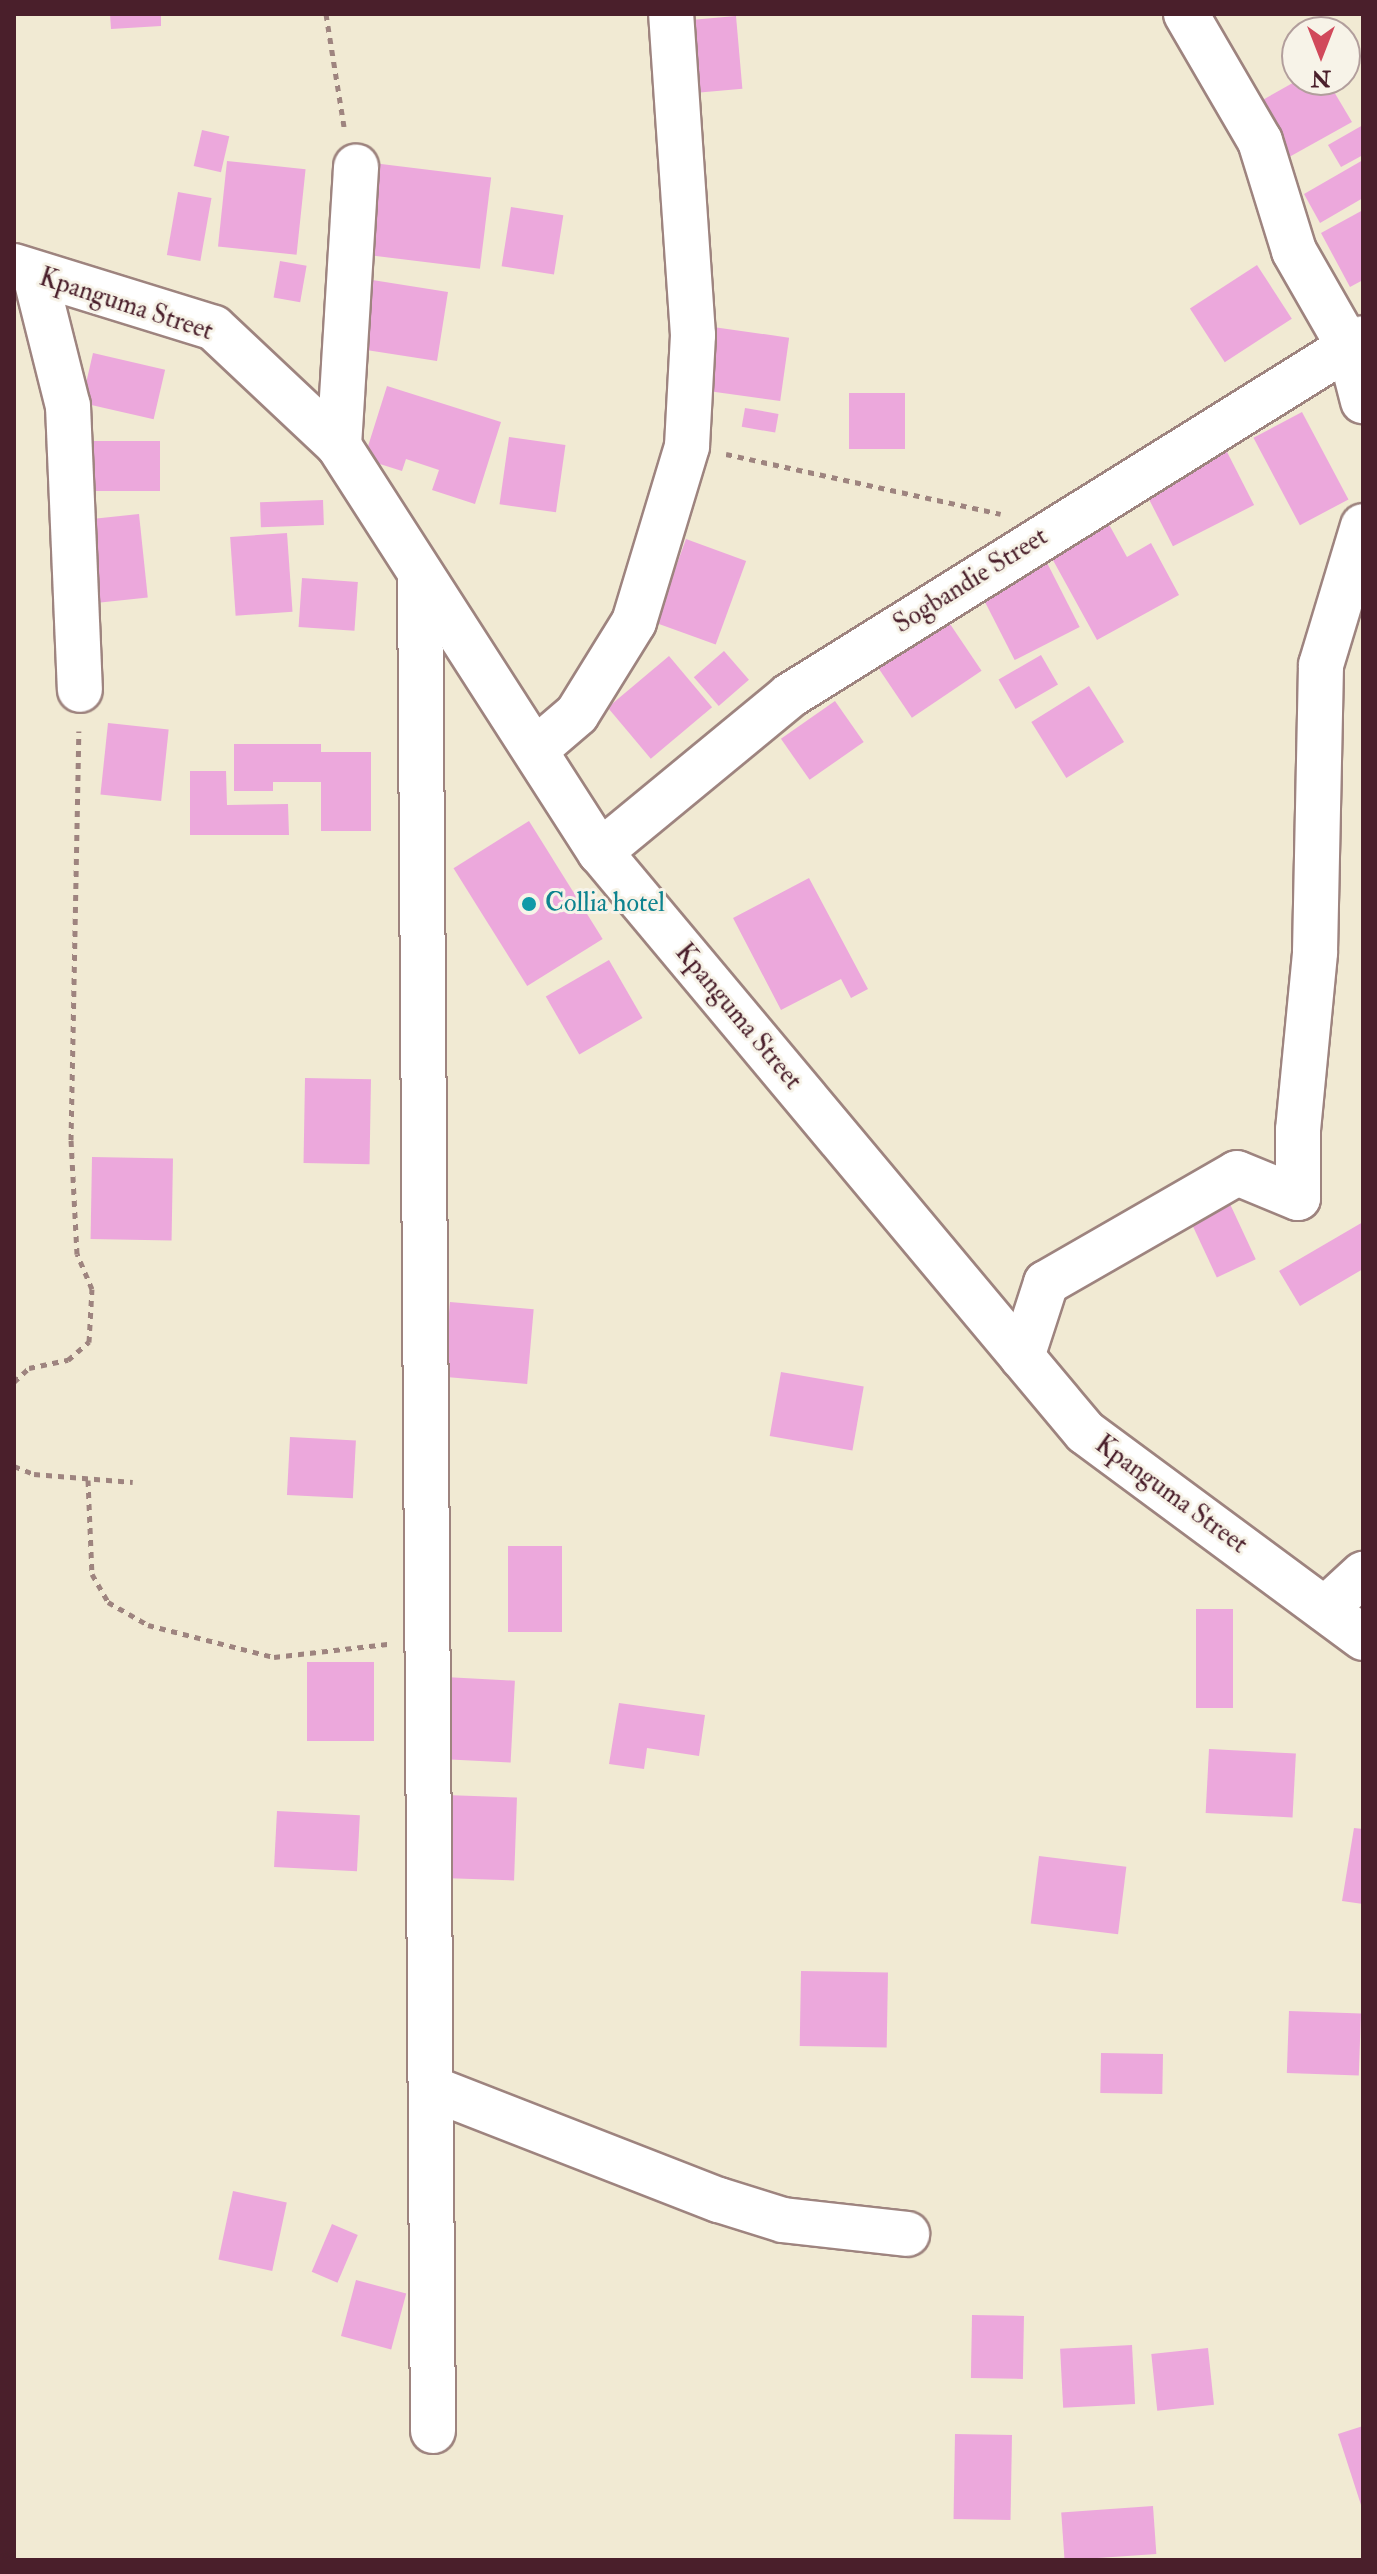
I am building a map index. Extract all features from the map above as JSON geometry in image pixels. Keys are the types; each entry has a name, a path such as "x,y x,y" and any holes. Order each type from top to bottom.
{"street":[{"path":"535,750 577,714 634,622 687,446 693,335 671,14"},
{"path":"1186,14 1260,141 1294,251 1356,343 1363,401"},
{"path":"339,446 356,167"},
{"path":"24,270 68,406 80,690"},
{"name":"Kpanguma Street","path":"24,270 214,328 339,446 600,852 1085,1432 1363,1638"},
{"name":"Sogbandie Street","path":"600,852 789,696 1356,343"},
{"path":"1022,1357 1046,1283 1237,1173 1298,1198 1298,1130 1315,952 1321,665 1363,526"},
{"path":"420,575 433,2431"},
{"path":"1325,1609 1363,1574"},
{"path":"431,2088 732,2204 783,2220 907,2234"}],"path":[{"path":"326,14 337,106 356,167"},
{"path":"687,446 1017,518 1035,541"},
{"path":"14,1382 29,1368 68,1360 89,1342 92,1289 77,1254 71,1140 80,690"},
{"path":"14,1466 34,1474 133,1482"},
{"path":"88,1480 92,1574 108,1602 148,1625 274,1657 428,1639"}],"building":[{"path":"110,14 161,14 161,26 111,29"},
{"path":"736,16 742,89 689,93 682,21"},
{"path":"1281,90 1281,96 1337,96 1352,122 1282,161 1250,107"},
{"path":"1363,125 1363,155 1341,167 1328,145"},
{"path":"202,130 229,136 221,172 194,166"},
{"path":"1363,160 1363,198 1320,223 1304,194"},
{"path":"227,161 306,169 297,255 218,247"},
{"path":"373,163 491,178 480,269 362,254"},
{"path":"178,192 211,198 200,261 167,255"},
{"path":"511,207 563,215 554,275 502,266"},
{"path":"1363,210 1363,280 1350,287 1321,233"},
{"path":"280,261 307,266 300,302 274,297"},
{"path":"1257,265 1292,319 1225,362 1190,309"},
{"path":"366,279 448,292 437,361 355,348"},
{"path":"699,325 789,338 780,401 690,388"},
{"path":"93,353 165,370 154,419 82,403"},
{"path":"387,386 501,422 475,504 432,490 439,470 406,459 402,471 364,459"},
{"path":"849,393 905,393 905,449 849,449"},
{"path":"745,408 778,414 775,433 742,427"},
{"path":"1302,412 1348,499 1300,525 1253,438"},
{"path":"509,437 565,445 556,512 500,504"},
{"path":"83,441 160,441 160,491 83,491"},
{"path":"1225,448 1254,505 1173,546 1144,489"},
{"path":"323,500 324,525 261,527 260,502"},
{"path":"1101,510 1127,557 1151,543 1179,595 1097,640 1043,542"},
{"path":"139,514 148,598 91,603 82,520"},
{"path":"287,533 293,612 236,616 230,537"},
{"path":"686,539 746,561 716,645 656,623"},
{"path":"1042,553 1080,627 1015,660 977,586"},
{"path":"302,578 358,582 354,631 299,627"},
{"path":"948,621 982,671 912,718 878,668"},
{"path":"724,651 749,680 719,706 694,677"},
{"path":"1041,655 1058,684 1016,709 999,680"},
{"path":"669,656 712,707 651,759 608,707"},
{"path":"1089,686 1124,742 1066,778 1031,722"},
{"path":"835,701 864,742 810,780 781,739"},
{"path":"108,723 169,729 161,801 100,795"},
{"path":"234,744 321,744 321,752 371,752 371,831 321,831 321,782 273,782 273,791 234,791"},
{"path":"190,771 226,771 227,805 288,804 289,835 190,835"},
{"name":"Collia hotel","path":"529,821 603,939 527,986 454,868"},
{"path":"809,878 868,989 851,998 841,979 781,1010 733,918"},
{"path":"609,960 642,1018 579,1055 546,996"},
{"path":"305,1078 371,1079 370,1164 304,1163"},
{"path":"92,1157 173,1158 172,1240 91,1239"},
{"path":"1230,1204 1256,1259 1217,1277 1191,1222"},
{"path":"1363,1222 1363,1269 1300,1306 1279,1271"},
{"path":"450,1302 534,1309 527,1384 443,1377"},
{"path":"781,1372 864,1387 852,1451 770,1436"},
{"path":"290,1437 356,1440 353,1498 287,1495"},
{"path":"508,1546 562,1546 562,1632 508,1632"},
{"path":"1196,1609 1233,1609 1233,1708 1196,1708"},
{"path":"307,1662 374,1662 374,1741 307,1741"},
{"path":"445,1677 515,1681 511,1763 441,1759"},
{"path":"619,1703 705,1715 699,1756 647,1748 644,1769 609,1764"},
{"path":"1209,1749 1296,1754 1293,1817 1206,1813"},
{"path":"445,1795 517,1798 514,1880 442,1878"},
{"path":"277,1811 360,1815 357,1871 274,1867"},
{"path":"1354,1828 1363,1829 1363,1904 1342,1901"},
{"path":"1039,1856 1126,1867 1118,1934 1031,1923"},
{"path":"801,1971 888,1973 887,2048 800,2046"},
{"path":"1289,2011 1361,2014 1359,2075 1287,2073"},
{"path":"1101,2053 1163,2054 1162,2094 1100,2093"},
{"path":"233,2191 287,2202 272,2271 218,2259"},
{"path":"332,2224 358,2235 337,2283 312,2272"},
{"path":"356,2280 406,2293 391,2349 341,2336"},
{"path":"972,2315 1024,2316 1023,2379 971,2378"},
{"path":"1132,2345 1135,2404 1063,2408 1060,2349"},
{"path":"1208,2348 1214,2405 1157,2411 1151,2354"},
{"path":"1363,2426 1363,2508 1362,2508 1338,2434"},
{"path":"955,2434 1012,2435 1011,2520 954,2519"},
{"path":"1153,2506 1156,2554 1065,2560 1061,2512"}],"place":[{"name":"Collia hotel","path":"529,904"}]}
